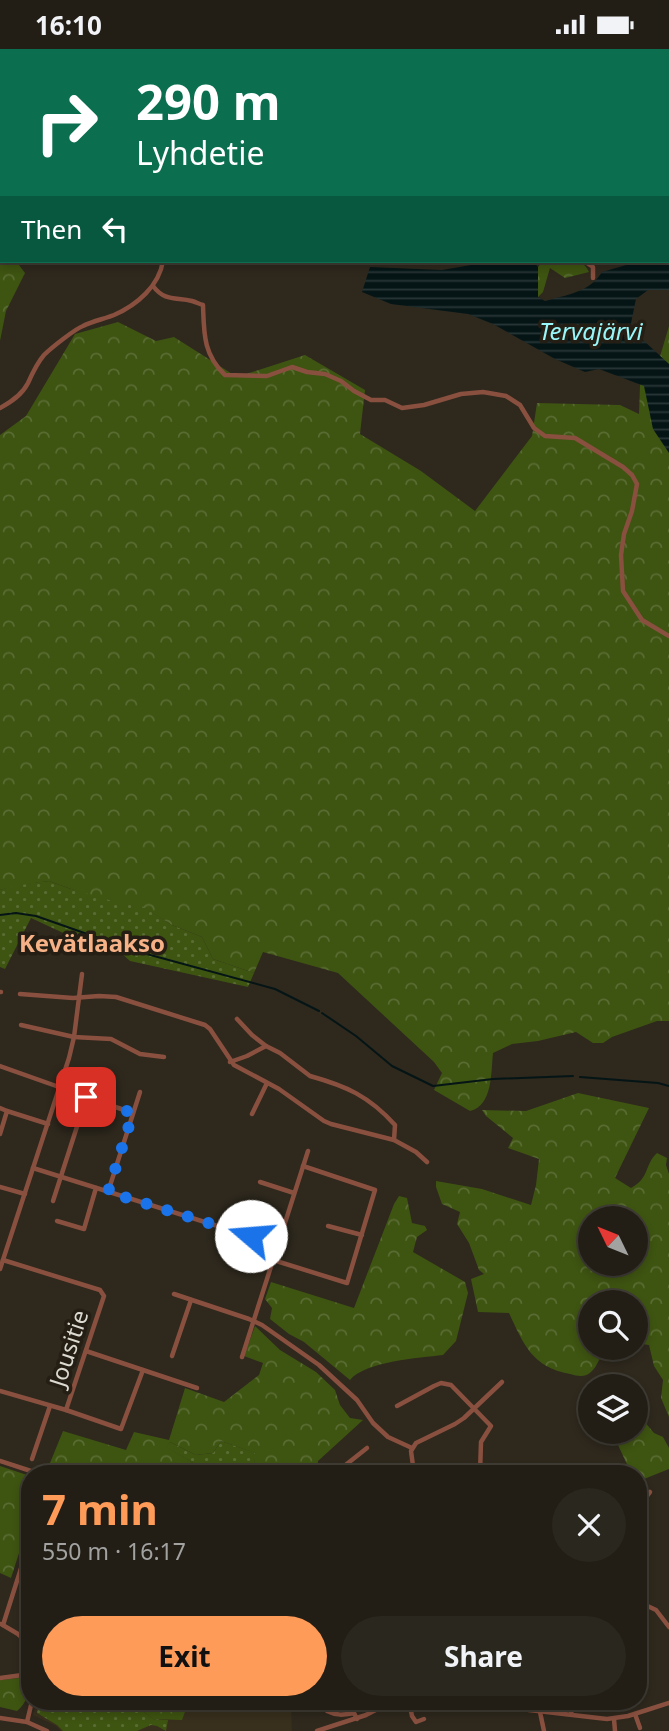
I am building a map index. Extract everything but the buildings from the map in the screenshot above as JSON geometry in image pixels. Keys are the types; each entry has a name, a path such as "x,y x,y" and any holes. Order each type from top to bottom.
{"street":[{"path":"0,408 16,399 45,355 81,327 131,307 153,286 162,263"},
{"path":"587,263 593,267 593,278"},
{"path":"153,286 168,297 203,305 206,346 214,365 225,375 267,376 292,367 325,374 371,400 385,400 402,408 483,391 506,396 520,405 534,428 545,436 575,438 623,467 637,484 621,555 623,591 642,620 669,636"},
{"path":"0,1269 69,1058 82,974"},
{"path":"20,994 73,998 116,997 205,1025 230,1062 243,1071 267,1083 331,1124 394,1140 427,1161"},
{"path":"237,1019 266,1046 280,1053 310,1076 351,1089 374,1105 395,1125 394,1140"},
{"path":"21,1025 74,1037 111,1039 140,1054 164,1057"},
{"path":"230,1062 266,1046"},
{"path":"1,1066 59,1087"},
{"path":"53,1201 93,1077"},
{"path":"252,1114 267,1083"},
{"path":"108,1192 140,1092"},
{"path":"86,1097 133,1113"},
{"path":"0,1108 48,1124"},
{"path":"0,1135 7,1111"},
{"path":"242,1357 308,1151"},
{"path":"273,1260 347,1283 375,1190 303,1166"},
{"path":"33,1168 278,1245"},
{"path":"260,1182 294,1193"},
{"path":"0,1187 25,1195"},
{"path":"57,1221 84,1229 96,1188"},
{"path":"328,1226 362,1235"},
{"name":"Jousitie","path":"0,1391 66,1410 104,1296 103,1292 3,1259"},
{"path":"174,1294 253,1320 314,1360 354,1397 379,1430 412,1448"},
{"path":"172,1356 191,1300"},
{"path":"86,1351 197,1388"},
{"path":"66,1410 121,1429 143,1370"},
{"path":"413,1465 412,1448 416,1443 455,1424 502,1382"},
{"path":"397,1406 442,1383 451,1385 491,1426 481,1442 480,1465"},
{"path":"32,1459 50,1406"},
{"path":"347,1465 367,1448"},
{"path":"0,1461 21,1468"},
{"path":"647,1496 650,1492"},
{"path":"21,1566 1,1624 21,1637"},
{"path":"647,1606 656,1610 669,1627"},
{"path":"0,1678 21,1675"},
{"path":"528,1710 614,1719 669,1703"},
{"path":"27,1722 30,1710"},
{"path":"327,1710 337,1716 354,1713 359,1718"},
{"path":"359,1718 371,1710"},
{"path":"317,1731 375,1710"},
{"path":"411,1710 416,1722 424,1720"},
{"path":"571,1714 572,1710"},
{"path":"540,1712 544,1731"},
{"path":"635,1714 640,1728"},
{"path":"0,1718 27,1722 47,1731"},
{"path":"614,1719 615,1731"}],"shaded area":[{"path":"34,1710 291,1710 292,1731 61,1731 33,1715"}],"green space":[{"path":"0,263 18,263 25,273 6,311 0,341"},
{"path":"541,263 581,263 589,272 565,278 550,268 543,292 538,297 538,267"},
{"path":"118,322 156,341 174,337 237,377 305,355 365,390 360,434 421,471 475,511 532,436 537,403 620,405 639,414 640,385 656,370 669,326 669,1021 657,1021 612,1037 603,1043 593,1043 576,1032 512,1044 493,1053 487,1095 478,1108 470,1111 434,1090 442,1073 434,1062 338,973 263,952 254,973 213,959 202,937 172,925 132,900 126,905 49,881 0,890 0,435 26,416 75,334"},
{"path":"49,881 71,889 132,899 172,925 202,937 213,959 254,973 248,987 130,961 119,951 87,944 31,918 5,969 0,967 0,890 14,885"},
{"path":"578,1093 649,1108 615,1178 631,1188 644,1176 657,1153 667,1158 669,1417 661,1398 663,1380 654,1366 648,1345 648,1290 578,1290 578,1360 599,1360 588,1374 578,1375 557,1371 538,1360 525,1345 509,1313 478,1312 471,1279 484,1274 479,1270 469,1243 457,1224 460,1212 442,1204 436,1181 482,1189 531,1205 539,1159 508,1148 513,1138 482,1110 526,1111"},
{"path":"399,1196 407,1198 412,1223 425,1226 427,1230 417,1237 413,1252 465,1282 468,1293 456,1341 443,1355 380,1365 350,1380 304,1342 270,1319 272,1308 265,1299 271,1282 354,1308"},
{"path":"255,1326 280,1350 316,1372 335,1390 340,1405 350,1418 363,1420 318,1461 318,1465 258,1465 254,1464 255,1453 221,1441 213,1453 196,1455 170,1442 167,1447 201,1465 50,1463 63,1431 126,1450 134,1432 169,1440 185,1388 224,1402 259,1375 263,1363 244,1356"},
{"path":"648,1426 654,1433 663,1437 669,1448 669,1469 647,1478 647,1465 627,1465 618,1444 648,1444"},
{"path":"221,1441 256,1453 254,1464 258,1465 201,1465 166,1447 170,1442 196,1455 213,1453"},
{"path":"0,1466 21,1473 21,1547 11,1578 0,1573"},
{"path":"21,1678 21,1707 17,1711 0,1707 0,1680"},
{"path":"38,1710 141,1710 153,1719 168,1720 166,1731 151,1725 137,1731 63,1731 37,1713"},
{"path":"141,1710 186,1710 182,1720 153,1719"}],"water":[{"name":"Tervajärvi","path":"494,263 535,263 538,267 538,297 545,301 584,288 602,272 633,263 669,263 669,290 648,290 636,299 630,328 669,364 669,453 653,429 644,386 599,369 585,372 555,359 493,324 468,314 391,304 362,292 370,267 442,270"}],"waterway":[{"path":"0,915 16,913 36,916 127,948"},
{"path":"132,950 275,989 319,1011"},
{"path":"322,1013 356,1036 392,1066 433,1086 493,1079 573,1076"},
{"path":"580,1077 669,1086"}],"district":[{"name":"Kevätlaakso","path":"92,942"}],"route":[{"path":"86,1097 133,1113 108,1192 251,1236"}]}
